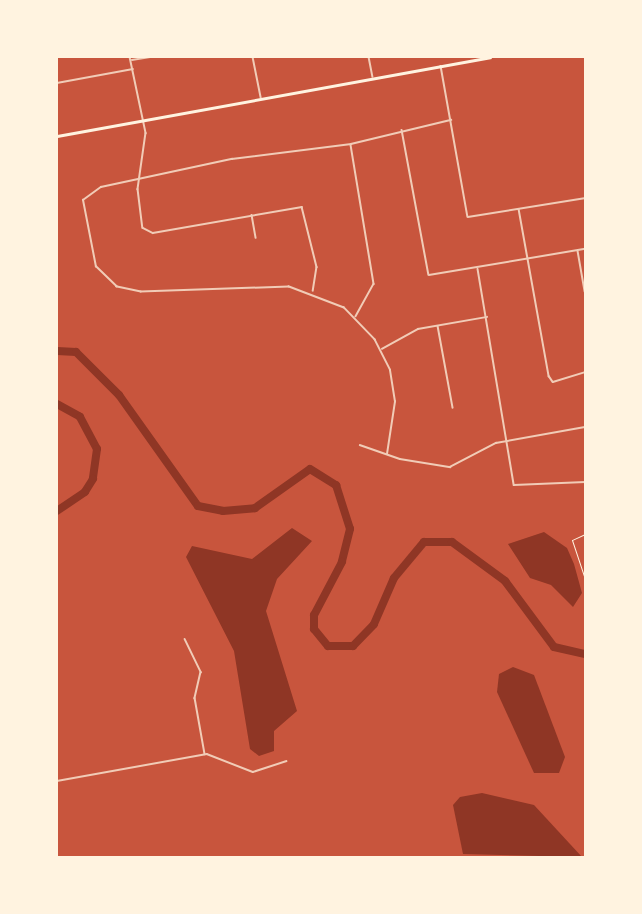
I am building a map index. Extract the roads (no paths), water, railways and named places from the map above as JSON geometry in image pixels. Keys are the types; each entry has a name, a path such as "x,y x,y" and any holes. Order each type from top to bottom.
{"main road":[{"path":"57,136 490,57"}],"street":[{"path":"130,57 143,121 146,159 139,180 141,224 149,232 252,215 306,210 317,272 313,292"},
{"path":"131,61 150,57"},
{"path":"253,57 261,99"},
{"path":"369,57 373,78"},
{"path":"441,66 470,217 585,198"},
{"path":"57,83 132,69"},
{"path":"387,454 395,402 381,349 355,317 313,292 258,285 141,292 112,285 96,267 83,200 90,190 232,159 351,144 402,129 451,120"},
{"path":"402,129 429,275 585,249"},
{"path":"351,144 374,284 355,317"},
{"path":"519,209 552,381 585,372"},
{"path":"252,215 256,238"},
{"path":"578,250 585,291"},
{"path":"478,268 509,440 514,485 585,482"},
{"path":"381,349 438,325 487,317"},
{"path":"438,325 453,408"},
{"path":"360,445 387,454 450,467 509,440 585,427"},
{"path":"185,639 201,672 195,698 205,754"},
{"path":"57,781 205,754 253,772 271,771 286,761"}],"waterway":[{"path":"57,351 76,352 119,395 198,506 223,511 255,508 310,469 336,485 350,529 342,562 314,615 314,629 328,646 353,646 374,624 394,578 424,542 452,542 505,581 554,647 585,654"},
{"path":"57,404 80,417 97,449 93,479 85,492 57,511"}]}
